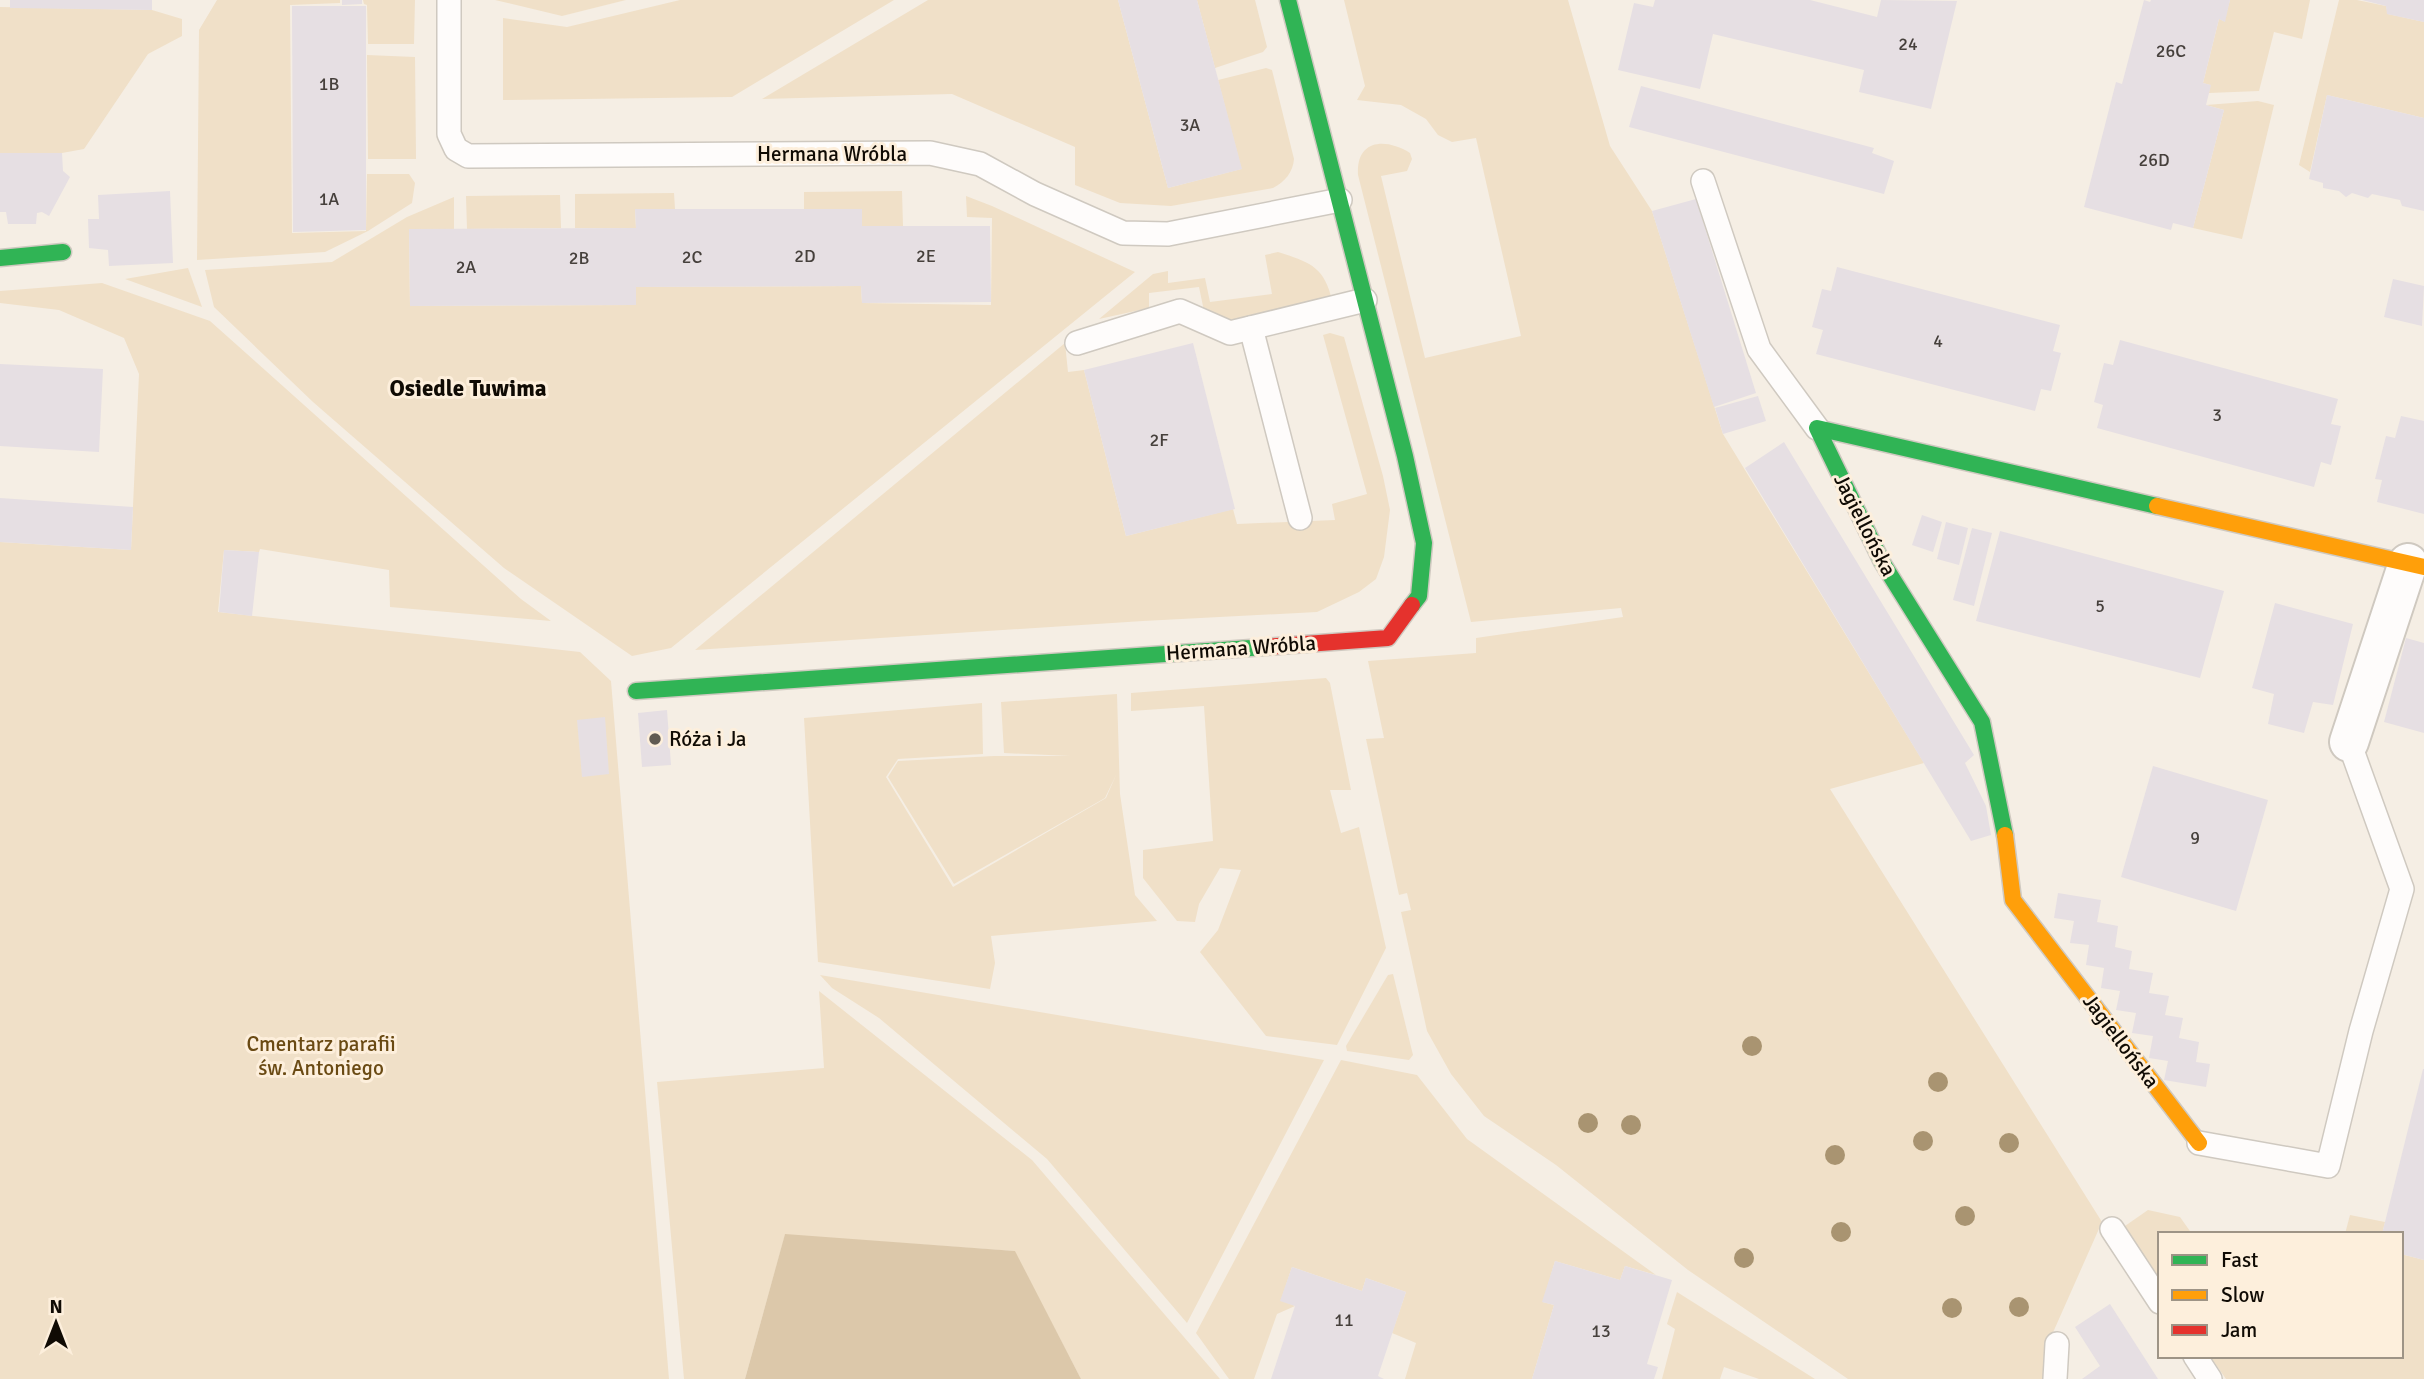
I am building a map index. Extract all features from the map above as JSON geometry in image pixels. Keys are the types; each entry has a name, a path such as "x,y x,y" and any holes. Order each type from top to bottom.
{"street":[{"name":"Hermana Wróbla","path":"636,691 1388,638 1419,596 1424,543 1405,456 1288,0"},
{"path":"0,258 63,252"},
{"path":"1817,428 2416,565 2349,742"},
{"name":"Jagiellońska","path":"1817,428 1882,562 1982,722 2002,814 2013,900 2199,1143"}],"lane":[{"name":"Hermana Wróbla","path":"449,0 449,134 456,149 468,156 930,153 980,164 1035,194 1123,233 1168,234 1340,200"},
{"path":"1703,181 1759,349 1817,428"},
{"path":"1077,343 1180,311 1230,333 1365,300"},
{"path":"1251,328 1300,518"},
{"path":"2199,1143 2328,1166 2361,1031 2402,889 2349,742"},
{"path":"2112,1229 2158,1299"},
{"path":"2055,1379 2057,1344"},
{"path":"2196,1358 2210,1379"}],"green space":[{"path":"217,0 340,0 340,3 290,5 292,233 366,231 367,174 409,174 415,183 412,203 368,231 325,252 197,260 199,30"},
{"path":"363,0 415,0 414,44 368,44 367,5"},
{"path":"495,0 626,0 562,16"},
{"path":"680,0 894,0 732,97 503,100 503,18 567,27"},
{"path":"928,0 1118,0 1168,188 1241,169 1218,80 1266,68 1272,70 1294,159 1290,172 1285,180 1273,188 1171,206 1120,203 1075,185 1075,147 952,94 762,99"},
{"path":"1197,0 1255,0 1267,47 1263,52 1215,68"},
{"path":"1344,0 1568,0 1610,146 1652,211 1723,434 1924,763 1830,789 2102,1222 2051,1337 2045,1379 1848,1379 1688,1270 1556,1165 1484,1116 1451,1074 1427,1031 1401,912 1411,910 1407,893 1399,895 1366,739 1384,738 1368,661 1476,653 1476,638 1623,617 1621,608 1471,622 1358,175 1362,154 1367,148 1382,144 1391,145 1410,153 1412,159 1407,171 1381,176 1425,358 1521,336 1476,138 1452,142 1438,135 1426,119 1401,105 1357,100 1365,86"},
{"path":"2230,0 2310,0 2302,39 2274,32 2259,91 2209,93 2210,85 2203,83 2219,19 2224,21"},
{"path":"2339,0 2357,0 2386,6 2388,14 2424,22 2424,118 2327,95 2310,172 2299,165"},
{"path":"0,7 152,10 182,19 182,36 148,54 84,149 62,153 0,153"},
{"path":"367,55 415,57 416,159 368,159"},
{"path":"2258,101 2274,105 2242,239 2193,228 2224,110 2206,105"},
{"path":"902,191 903,226 862,226 861,209 804,209 804,192"},
{"path":"674,193 675,209 635,210 636,228 575,228 575,194"},
{"path":"560,195 561,228 467,229 466,196"},
{"path":"966,196 1135,272 671,648 632,656 504,568 313,402 214,307 205,270 332,262 407,217 454,197 454,229 409,229 410,306 635,305 636,287 861,286 862,303 991,305 992,218 967,217"},
{"path":"1278,252 1314,267 1325,280 1332,300 1246,324 1204,311 1199,287 1149,293 1149,308 1099,319 1153,274 1168,271 1168,283 1205,278 1210,302 1272,294 1265,255"},
{"path":"188,268 202,307 125,279"},
{"name":"Cmentarz parafii św. Antoniego","path":"102,283 210,321 521,599 551,621 390,607 389,570 260,549 259,552 224,550 218,612 580,652 611,681 669,1379 0,1379 0,542 131,550 139,374 124,338 59,310 0,303 0,291"},
{"path":"1330,333 1344,337 1390,510 1384,557 1376,579 1359,592 1317,612 695,650 1065,343 1068,372 1084,370 1126,536 1233,509 1237,524 1335,520 1332,504 1367,494 1323,335"},
{"path":"1326,678 1330,683 1351,790 1330,790 1341,833 1359,827 1386,948 1337,1045 1266,1036 1200,952 1218,930 1241,870 1220,868 1199,904 1195,922 1177,921 1143,878 1143,850 1213,841 1204,706 1131,711 1131,693"},
{"path":"1117,694 1120,794 1135,895 1157,921 991,936 995,963 990,989 818,962 804,718 982,703 983,754 898,759 886,777 953,887 1106,798 1116,775 1105,798 954,884 888,777 898,761 994,756 1070,756 1004,753 1001,702"},
{"path":"1393,974 1413,1055 1409,1060 1347,1051 1346,1046 1388,975"},
{"path":"820,975 1324,1060 1187,1323 1047,1159 879,1018 832,988"},
{"path":"819,991 1032,1160 1220,1379 1081,1379 1014,1251 785,1235 745,1379 684,1379 657,1082 824,1068"},
{"path":"1341,1060 1417,1075 1467,1139 1656,1275 1625,1266 1620,1280 1555,1261 1543,1302 1554,1305 1532,1379 1405,1379 1416,1343 1392,1333 1406,1292 1366,1278 1362,1291 1292,1267 1281,1300 1295,1306 1277,1314 1254,1379 1229,1379 1196,1333"},
{"path":"2148,1210 2180,1217 2191,1232 2158,1232 2158,1281 2128,1240 2125,1226"},
{"path":"2350,1215 2385,1222 2382,1232 2346,1232"},
{"path":"2403,1255 2424,1260 2424,1379 2226,1379 2211,1358 2403,1358"},
{"path":"1677,1292 1815,1379 1759,1379 1724,1367 1720,1379 1662,1379 1675,1329 1667,1324"}],"shaded area":[{"path":"785,1234 1015,1251 1081,1379 745,1379"}],"building":[{"path":"10,0 152,0 152,10 10,8"},
{"path":"342,0 362,0 362,4 342,5"},
{"path":"1118,0 1197,0 1242,169 1168,188"},
{"path":"1655,0 1810,0 1877,17 1881,0 1957,1 1931,109 1859,92 1864,70 1713,34 1700,89 1618,70 1634,3 1653,7"},
{"path":"2144,0 2230,0 2225,22 2219,19 2203,83 2211,85 2206,105 2224,110 2193,228 2173,223 2171,230 2084,207 2116,82 2122,84"},
{"path":"2362,0 2424,0 2424,22 2387,14 2386,6"},
{"path":"292,6 366,6 366,230 293,232"},
{"path":"1641,86 1874,148 1872,153 1894,161 1884,194 1629,127"},
{"path":"2327,95 2424,118 2424,211 2402,206 2400,200 2372,194 2368,198 2352,193 2346,197 2339,191 2323,188 2323,183 2309,179"},
{"path":"0,153 62,153 63,171 70,177 49,216 42,212 37,213 36,224 8,224 6,212 0,212"},
{"path":"170,191 173,263 109,266 108,250 89,248 88,219 99,219 98,195"},
{"path":"1696,199 1756,393 1714,407 1652,211"},
{"path":"635,209 862,209 862,226 990,226 991,302 862,303 861,286 636,287 636,305 410,306 409,229 636,228"},
{"path":"1837,267 2060,325 2053,351 2061,353 2051,391 2041,389 2035,411 1816,354 1823,330 1812,327 1822,289 1831,291"},
{"path":"2393,279 2424,286 2422,326 2384,317"},
{"path":"2120,340 2338,399 2331,424 2341,426 2331,465 2321,462 2314,487 2097,428 2103,405 2094,402 2104,363 2113,365"},
{"path":"1193,343 1235,509 1126,536 1084,370"},
{"path":"0,364 103,369 99,452 0,446"},
{"path":"1758,396 1766,421 1723,434 1715,408"},
{"path":"2401,416 2424,421 2424,514 2377,502 2382,480 2375,479 2386,436 2395,438"},
{"path":"1784,442 1974,755 1965,763 1986,806 1991,835 1971,841 1745,468"},
{"path":"0,498 133,507 131,550 0,542"},
{"path":"1922,515 1942,522 1933,552 1912,545"},
{"path":"1946,522 1968,528 1959,565 1937,559"},
{"path":"1972,528 1992,533 1974,606 1953,600"},
{"path":"2000,531 2224,591 2200,678 1976,621"},
{"path":"224,550 259,552 252,616 219,612"},
{"path":"2275,603 2353,624 2333,705 2313,702 2304,733 2268,724 2274,694 2252,688"},
{"path":"2406,638 2424,643 2424,733 2384,722"},
{"name":"Róża i Ja","path":"667,710 671,765 642,767 638,713"},
{"path":"605,717 609,774 582,777 577,720"},
{"path":"2153,766 2268,800 2236,911 2121,877"},
{"path":"2058,893 2101,900 2097,922 2118,926 2115,947 2132,951 2129,969 2153,973 2149,993 2169,996 2165,1015 2183,1018 2179,1038 2199,1042 2196,1062 2210,1064 2206,1087 2164,1080 2168,1061 2149,1058 2153,1036 2132,1033 2136,1013 2116,1010 2120,991 2101,988 2104,968 2086,965 2089,945 2070,943 2074,921 2054,918"},
{"path":"2424,1069 2424,1260 2403,1255 2403,1232 2382,1232"},
{"path":"1555,1261 1620,1280 1625,1266 1672,1280 1647,1364 1658,1367 1654,1379 1532,1379 1554,1305 1542,1302"},
{"path":"1292,1267 1362,1291 1366,1278 1406,1292 1378,1376 1384,1379 1271,1379 1295,1306 1280,1301"},
{"path":"2110,1304 2158,1379 2082,1379 2100,1366 2075,1327"}],"traffic: fast":[{"path":"1288,0 1405,456 1424,543 1419,596 1412,605"},
{"path":"0,258 63,252"},
{"path":"2005,835 1982,722 1882,562 1817,428 2157,506"},
{"path":"636,691 1265,647"}],"traffic: slow":[{"path":"2157,506 2424,567"},
{"path":"2005,835 2013,900 2199,1143"}],"traffic: jam":[{"path":"1265,647 1388,638 1412,605"}],"place":[{"name":"Róża i Ja","path":"655,739"}],"district":[{"name":"Osiedle Tuwima","path":"468,388"}]}
